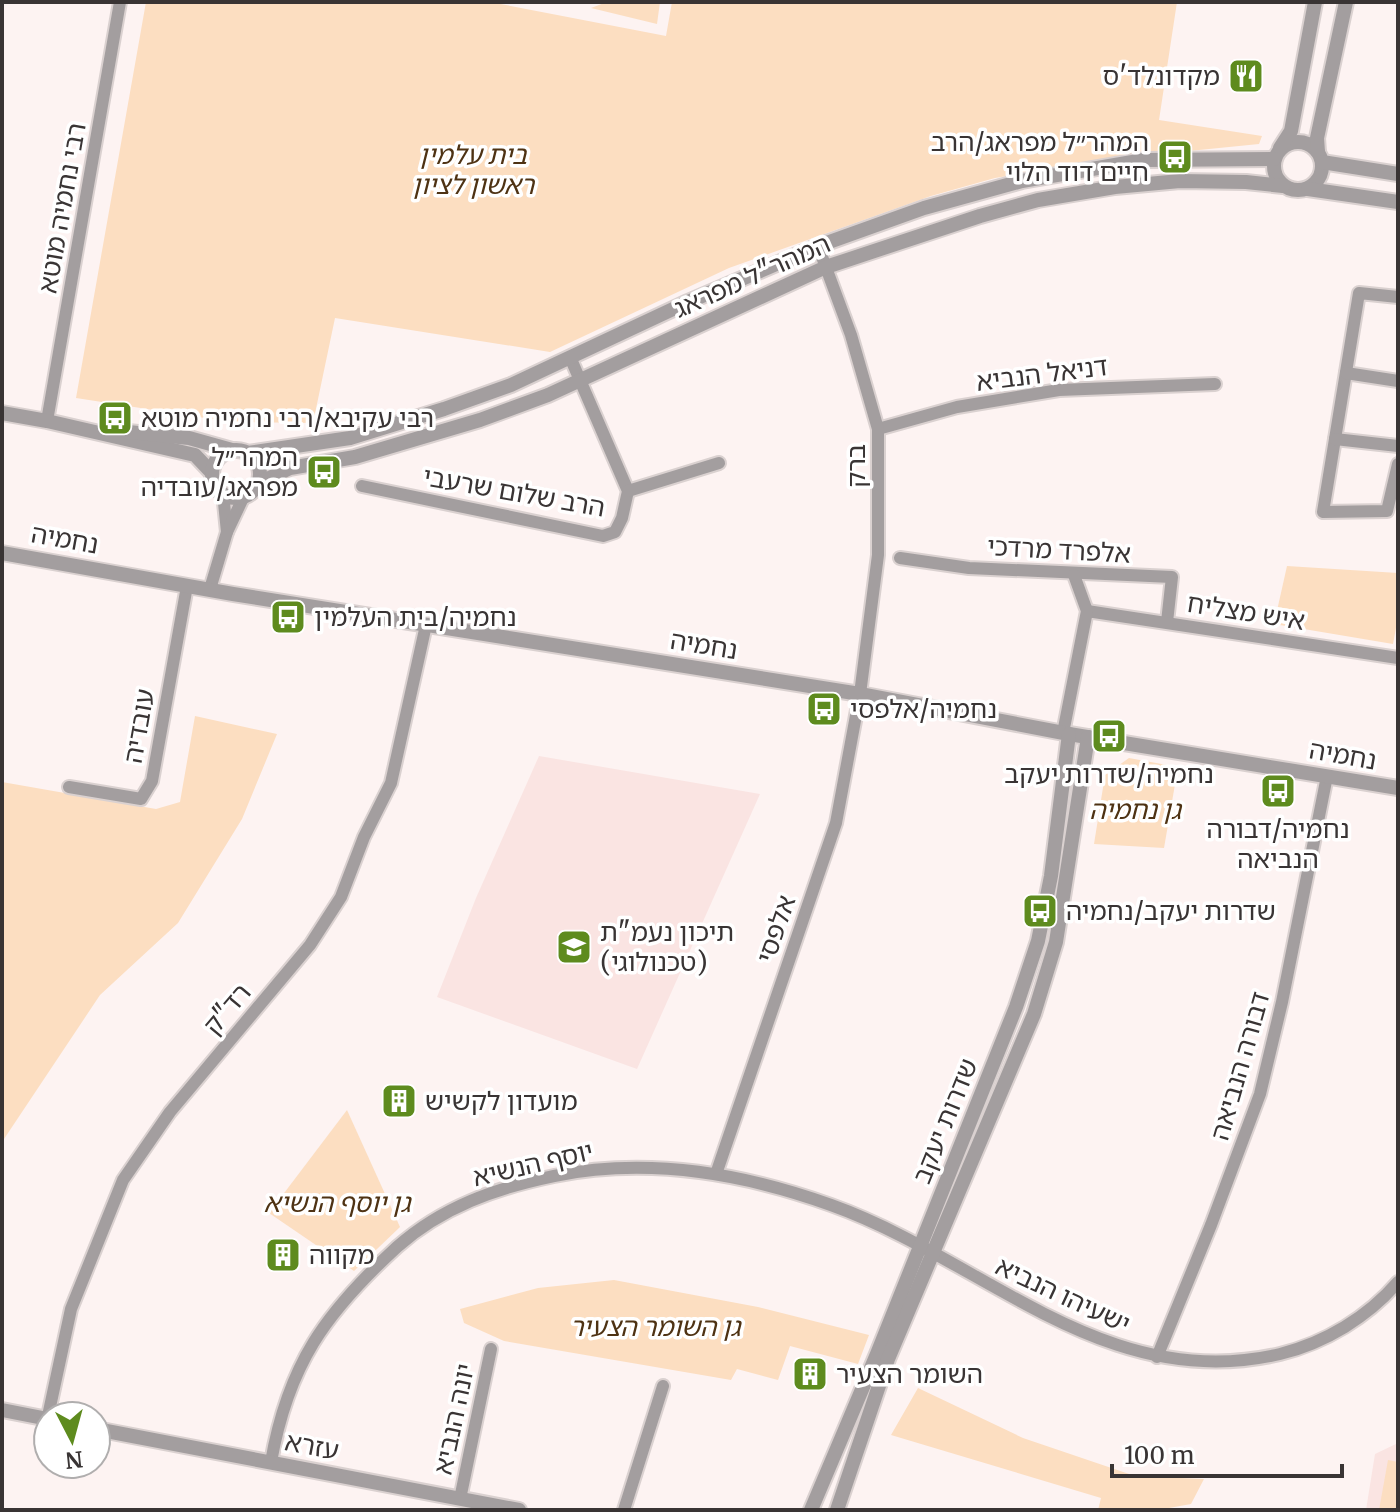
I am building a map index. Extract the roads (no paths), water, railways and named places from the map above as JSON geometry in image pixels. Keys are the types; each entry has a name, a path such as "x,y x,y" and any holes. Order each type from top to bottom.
{"street":[{"name":"רבי נחמיה מוטא","path":"47,421 120,2"},
{"path":"1315,2 1291,131 1277,155 1274,174 1283,186 1296,191 1308,189 1398,202"},
{"path":"1308,189 1319,178 1317,138 1346,2"},
{"path":"1277,155 1285,145 1299,142 1313,146 1320,157 1398,174"},
{"name":"המהר\"ל מפראג","path":"248,453 335,441 511,385 688,302 818,246 924,208 1022,181 1087,168 1144,160 1277,155"},
{"name":"המהר\"ל מפראג","path":"257,484 290,468 355,457 465,425 548,395 826,267 980,216 1038,200 1099,189 1180,181 1283,186"},
{"name":"ברק","path":"818,246 851,335 878,429 878,555 860,694"},
{"path":"1398,297 1359,293 1323,512 1387,511 1398,464"},
{"name":"הרב שלום שרעבי","path":"362,486 603,536 615,532 622,518 628,491 570,357"},
{"path":"1346,373 1398,381"},
{"name":"דניאל הנביא","path":"878,429 957,407 1059,390 1215,384"},
{"path":"2,413 195,455 212,473 217,488 234,497 244,496"},
{"path":"71,426 189,438 248,453 258,465 257,484 244,496 227,532 210,589"},
{"path":"1335,439 1398,446"},
{"path":"212,473 218,458 232,450"},
{"path":"628,491 719,463"},
{"path":"223,493 227,532"},
{"name":"נחמיה","path":"2,553 187,586 860,694 1088,737 1398,788"},
{"name":"אלפרד מרדכי","path":"900,558 969,568 1172,577 1167,622"},
{"path":"1066,733 1087,611 1074,575"},
{"name":"עובדיה","path":"69,787 141,799 152,781 187,586"},
{"name":"איש מצליח","path":"1087,611 1398,658"},
{"name":"רד\"ק","path":"52,1400 71,1309 123,1180 170,1112 310,945 341,897 364,837 391,783 426,625"},
{"name":"אלפסי","path":"716,1174 836,823 860,694"},
{"name":"שדרות יעקב","path":"837,1510 926,1250 1038,941 1051,876 1066,733"},
{"name":"שדרות יעקב","path":"811,1510 1034,1014 1056,942 1088,737"},
{"name":"דבורה הנביאה","path":"1157,1357 1260,1094 1282,1002 1327,776"},
{"name":"יוסף הנשיא","path":"271,1462 279,1419 295,1376 316,1336 357,1285 415,1230 481,1195 573,1172 646,1166 716,1174 832,1205 926,1250"},
{"name":"ישעיהו הנביא","path":"926,1250 1057,1322 1136,1352 1205,1362 1252,1361 1298,1349 1338,1331 1380,1303 1398,1282"},
{"name":"יונה הנביא","path":"460,1499 491,1349"},
{"path":"624,1510 663,1386"},
{"path":"2,1410 32,1415"},
{"name":"עזרא","path":"112,1432 489,1507 519,1510"}],"place":[{"name":"מקדונלד'ס","path":"1246,76"},
{"name":"המהר״ל מפראג/הרב חיים דוד הלוי","path":"1175,157"},
{"name":"רבי עקיבא/רבי נחמיה מוטא","path":"115,418"},
{"name":"המהר״ל מפראג/עובדיה","path":"324,472"},
{"name":"נחמיה/בית העלמין","path":"288,617"},
{"name":"נחמיה/אלפסי","path":"824,709"},
{"name":"נחמיה/שדרות יעקב","path":"1109,736"},
{"name":"נחמיה/דבורה הנביאה","path":"1278,791"},
{"name":"שדרות יעקב/נחמיה","path":"1040,911"},
{"name":"תיכון נעמ\"ת (טכנולוגי)","path":"574,947"},
{"name":"מועדון לקשיש","path":"399,1101"},
{"name":"מקווה","path":"283,1255"},
{"name":"השומר הצעיר","path":"810,1374"}],"park label":[{"name":"בית עלמין ראשון לציון","path":"473,170"},
{"name":"גן נחמיה","path":"1135,810"},
{"name":"גן יוסף הנשיא","path":"337,1203"},
{"name":"גן השומר הצעיר","path":"655,1327"}]}
